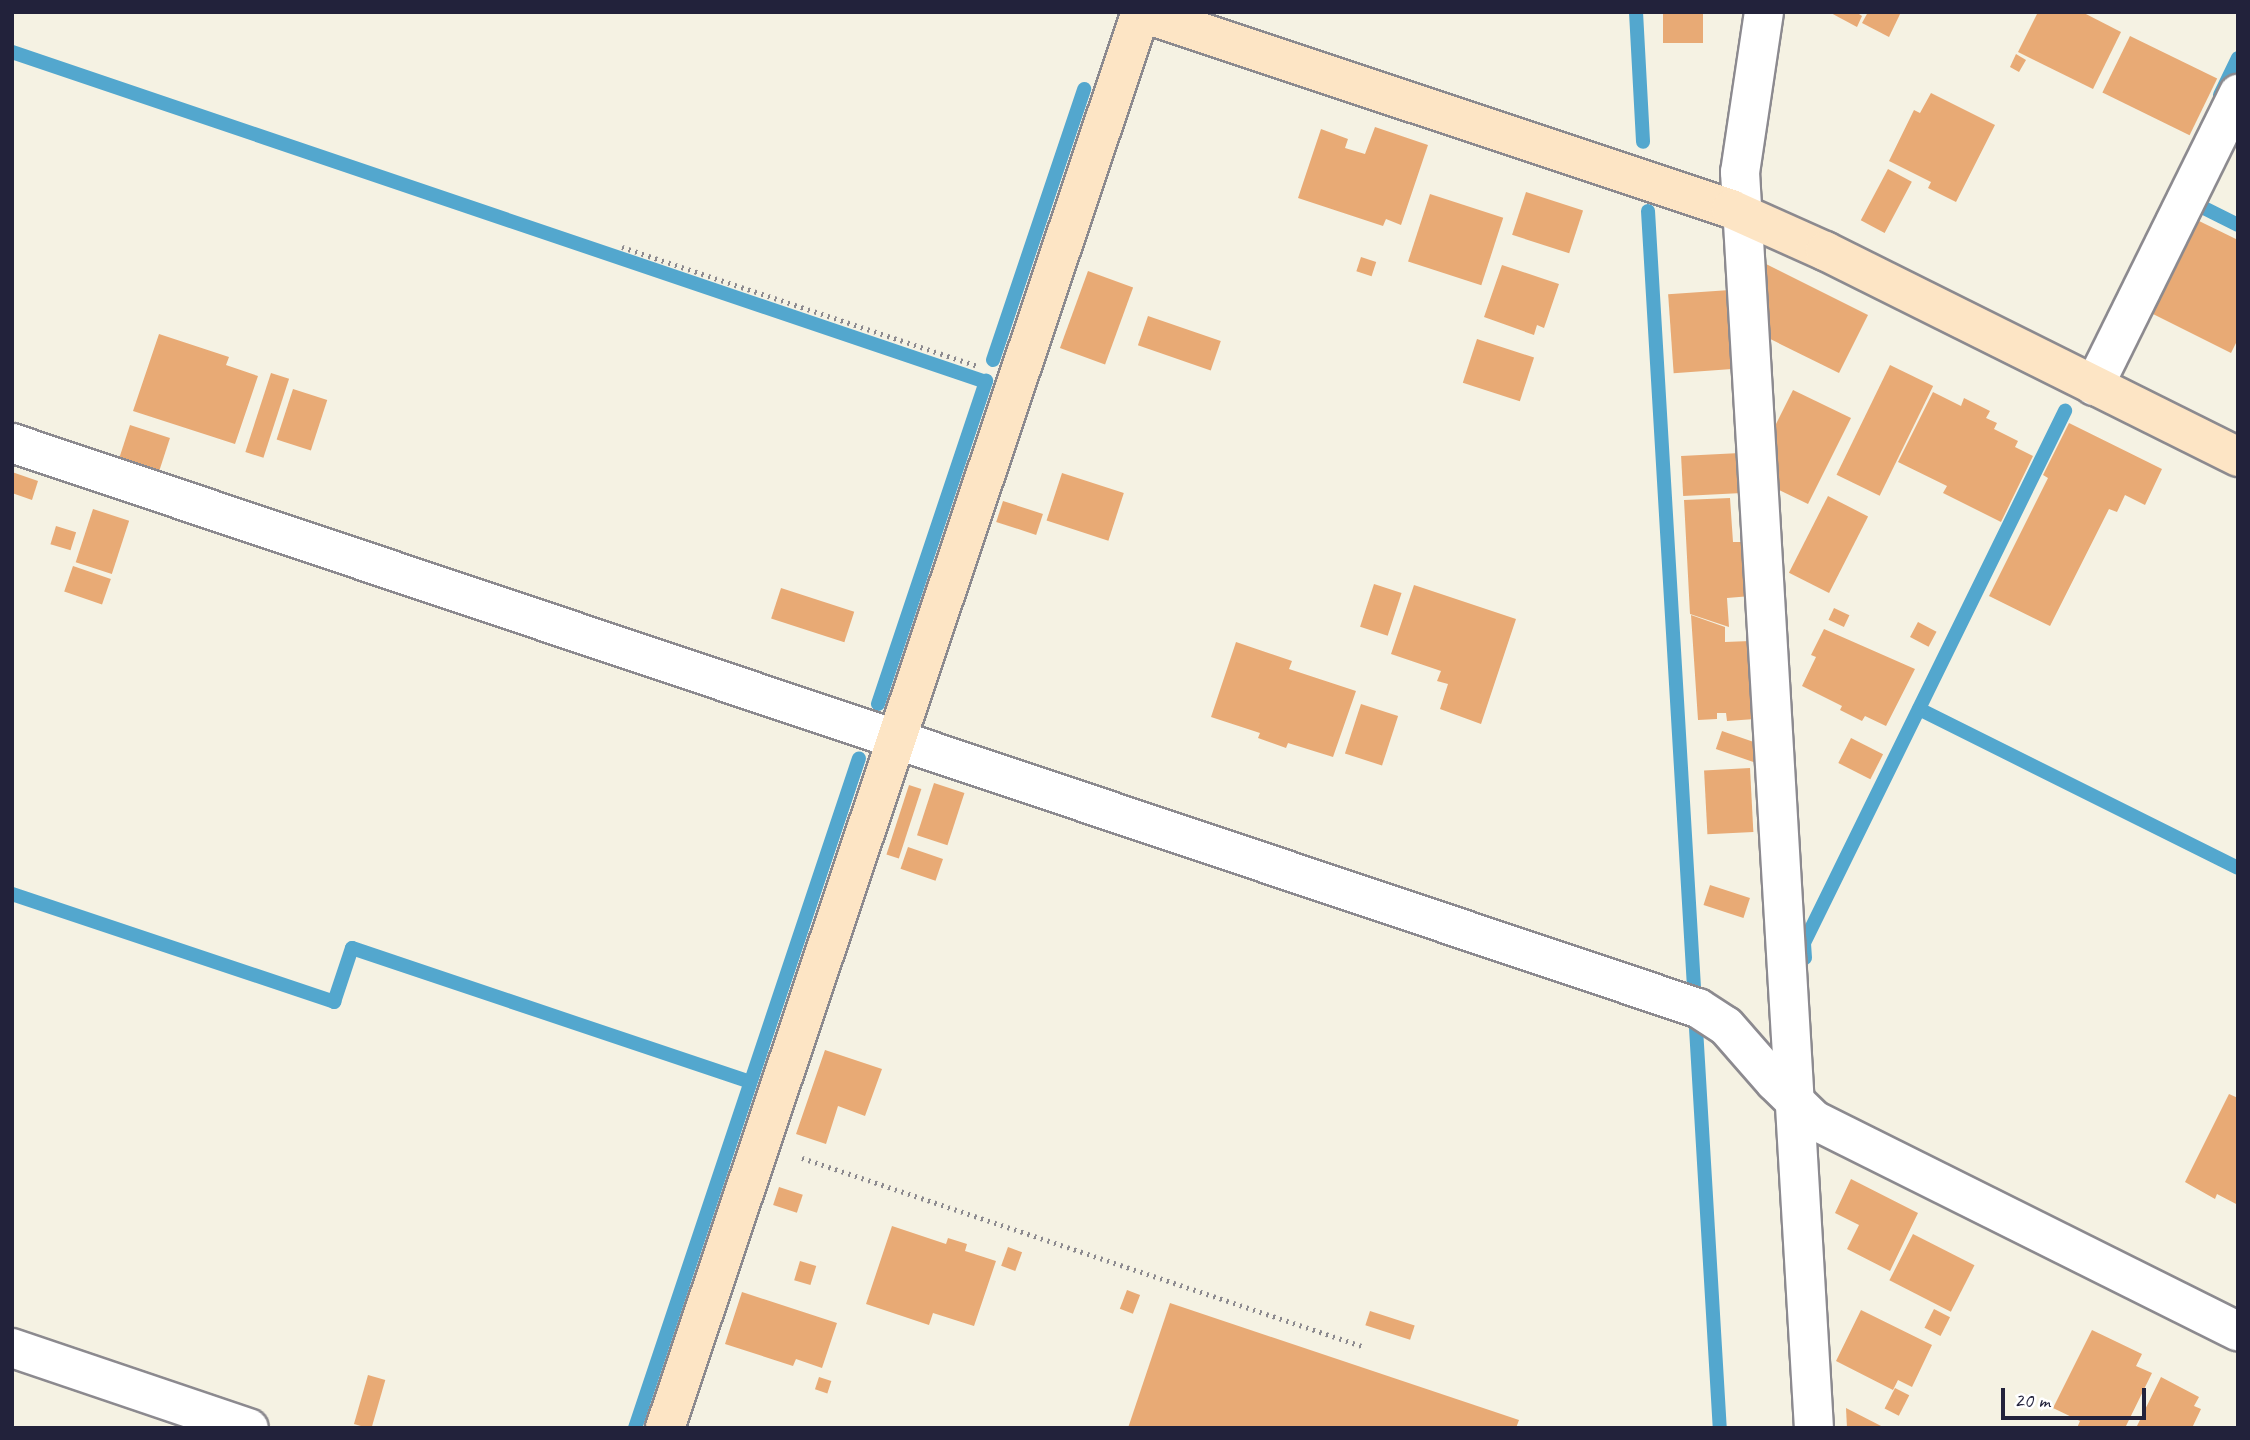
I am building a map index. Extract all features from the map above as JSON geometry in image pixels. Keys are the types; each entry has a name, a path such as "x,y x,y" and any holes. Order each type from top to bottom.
{"street":[{"path":"665,1428 1140,12 1742,214 1825,251 2238,457"},
{"path":"1764,12 1740,172 1814,1428"},
{"path":"2094,386 2238,94"},
{"path":"12,443 1698,1009 1726,1027 1814,1120 2238,1331"},
{"path":"12,1348 249,1428"}],"path":[{"path":"622,247 1017,380"},
{"path":"761,1144 1362,1346"}],"building":[{"path":"1663,12 1703,12 1703,43 1663,43"},
{"path":"1829,12 1856,12 1862,16 1857,27"},
{"path":"1868,12 1901,12 1889,37 1862,23"},
{"path":"2038,12 2082,12 2121,32 2093,89 2018,52"},
{"path":"2130,36 2217,79 2190,135 2102,93"},
{"path":"2016,54 2026,60 2019,72 2010,67"},
{"path":"1931,93 1995,125 1956,202 1928,188 1931,182 1889,161 1914,110 1920,113"},
{"path":"1375,127 1428,145 1401,225 1386,219 1383,226 1298,198 1321,129 1348,139 1345,148 1365,154"},
{"path":"1888,169 1912,182 1885,233 1861,220"},
{"path":"1526,192 1583,211 1569,253 1512,235"},
{"path":"1430,194 1503,218 1481,285 1408,262"},
{"path":"2197,220 2238,240 2238,339 2231,353 2151,313"},
{"path":"1361,257 1376,262 1372,276 1356,271"},
{"path":"1766,264 1868,315 1839,373 1760,334 1756,283"},
{"path":"1502,265 1559,284 1544,328 1537,325 1534,335 1484,317"},
{"path":"1088,271 1133,287 1105,364 1060,348"},
{"path":"1730,290 1736,369 1674,373 1668,294"},
{"path":"1148,316 1221,341 1211,370 1138,345"},
{"path":"159,334 229,357 226,365 258,376 235,444 133,411"},
{"path":"1477,339 1534,358 1520,401 1463,383"},
{"path":"1890,365 1933,386 1880,496 1837,475"},
{"path":"271,373 289,379 263,458 245,452"},
{"path":"293,389 327,400 311,451 277,439"},
{"path":"1793,390 1851,418 1808,504 1769,485 1766,444"},
{"path":"1933,392 1961,406 1964,398 1990,411 1986,418 1997,423 1994,429 2018,441 2015,447 2033,456 2001,522 1943,493 1947,486 1898,462"},
{"path":"2069,423 2162,469 2145,505 2125,495 2117,512 2109,509 2050,626 1989,596 2048,478 2043,475"},
{"path":"130,425 170,438 159,471 119,458"},
{"path":"1740,453 1742,493 1683,496 1681,456"},
{"path":"12,472 38,481 32,500 12,493"},
{"path":"1062,473 1124,493 1108,541 1047,521"},
{"path":"1828,496 1868,516 1829,593 1789,573"},
{"path":"1730,498 1733,542 1747,542 1751,596 1727,598 1729,627 1690,614 1684,500"},
{"path":"1003,501 1043,514 1036,535 996,522"},
{"path":"93,509 129,521 112,574 76,562"},
{"path":"56,526 76,532 71,550 50,544"},
{"path":"73,566 111,579 102,605 64,592"},
{"path":"1374,584 1402,593 1388,636 1360,627"},
{"path":"1414,585 1516,619 1481,724 1440,709 1448,684 1437,681 1441,671 1391,654"},
{"path":"781,588 854,612 844,642 771,618"},
{"path":"1834,608 1849,615 1844,627 1829,620"},
{"path":"1691,615 1725,627 1725,642 1750,641 1755,719 1727,721 1726,713 1717,713 1717,719 1698,720"},
{"path":"1918,622 1937,632 1929,647 1910,637"},
{"path":"1824,629 1915,669 1886,726 1865,716 1862,721 1840,710 1842,706 1802,686 1816,657 1811,655"},
{"path":"1236,642 1292,661 1289,669 1356,691 1333,757 1288,743 1286,748 1258,738 1260,733 1211,717"},
{"path":"1361,704 1398,716 1382,766 1345,753"},
{"path":"1722,731 1762,745 1756,763 1716,749"},
{"path":"1851,738 1883,754 1870,779 1838,763"},
{"path":"1750,768 1753,832 1707,834 1704,770"},
{"path":"934,783 964,793 947,845 917,835"},
{"path":"909,785 921,789 899,858 886,854"},
{"path":"908,847 943,859 935,881 901,869"},
{"path":"1710,885 1750,898 1743,918 1704,905"},
{"path":"825,1050 882,1069 865,1116 838,1106 826,1144 796,1134"},
{"path":"2229,1094 2238,1098 2238,1205 2217,1194 2215,1199 2185,1182"},
{"path":"1851,1179 1918,1213 1890,1271 1847,1249 1859,1225 1835,1213"},
{"path":"779,1187 803,1195 797,1213 773,1205"},
{"path":"892,1226 946,1244 948,1238 967,1244 965,1251 996,1261 974,1326 933,1313 929,1325 866,1304"},
{"path":"1913,1234 1974,1265 1951,1312 1889,1280"},
{"path":"1008,1247 1022,1252 1015,1271 1001,1266"},
{"path":"800,1261 816,1266 810,1285 794,1280"},
{"path":"1127,1290 1140,1295 1133,1314 1120,1309"},
{"path":"742,1292 837,1323 822,1368 796,1359 793,1366 725,1344"},
{"path":"1170,1303 1519,1420 1516,1428 1128,1428"},
{"path":"1934,1309 1950,1317 1941,1336 1924,1328"},
{"path":"1861,1310 1932,1345 1912,1387 1898,1380 1893,1390 1836,1361"},
{"path":"1370,1311 1415,1326 1410,1340 1365,1325"},
{"path":"2092,1330 2142,1354 2136,1366 2152,1373 2125,1428 2077,1428 2080,1421 2053,1408"},
{"path":"368,1375 385,1380 372,1428 354,1424"},
{"path":"819,1377 831,1381 827,1393 815,1389"},
{"path":"2161,1377 2199,1397 2194,1406 2201,1409 2192,1428 2136,1428"},
{"path":"1895,1388 1909,1395 1899,1416 1885,1408"},
{"path":"1846,1408 1885,1428 1847,1428"}],"waterway":[{"path":"1636,12 1643,142"},
{"path":"12,52 986,382"},
{"path":"2220,95 2238,58"},
{"path":"993,360 1084,89"},
{"path":"2196,204 2238,225"},
{"path":"1648,211 1694,988"},
{"path":"878,704 986,381"},
{"path":"1805,958 1804,943 2065,411"},
{"path":"1919,709 2238,868"},
{"path":"635,1428 859,758"},
{"path":"12,894 334,1002 352,948 750,1082"},
{"path":"1696,1028 1720,1428"}]}
